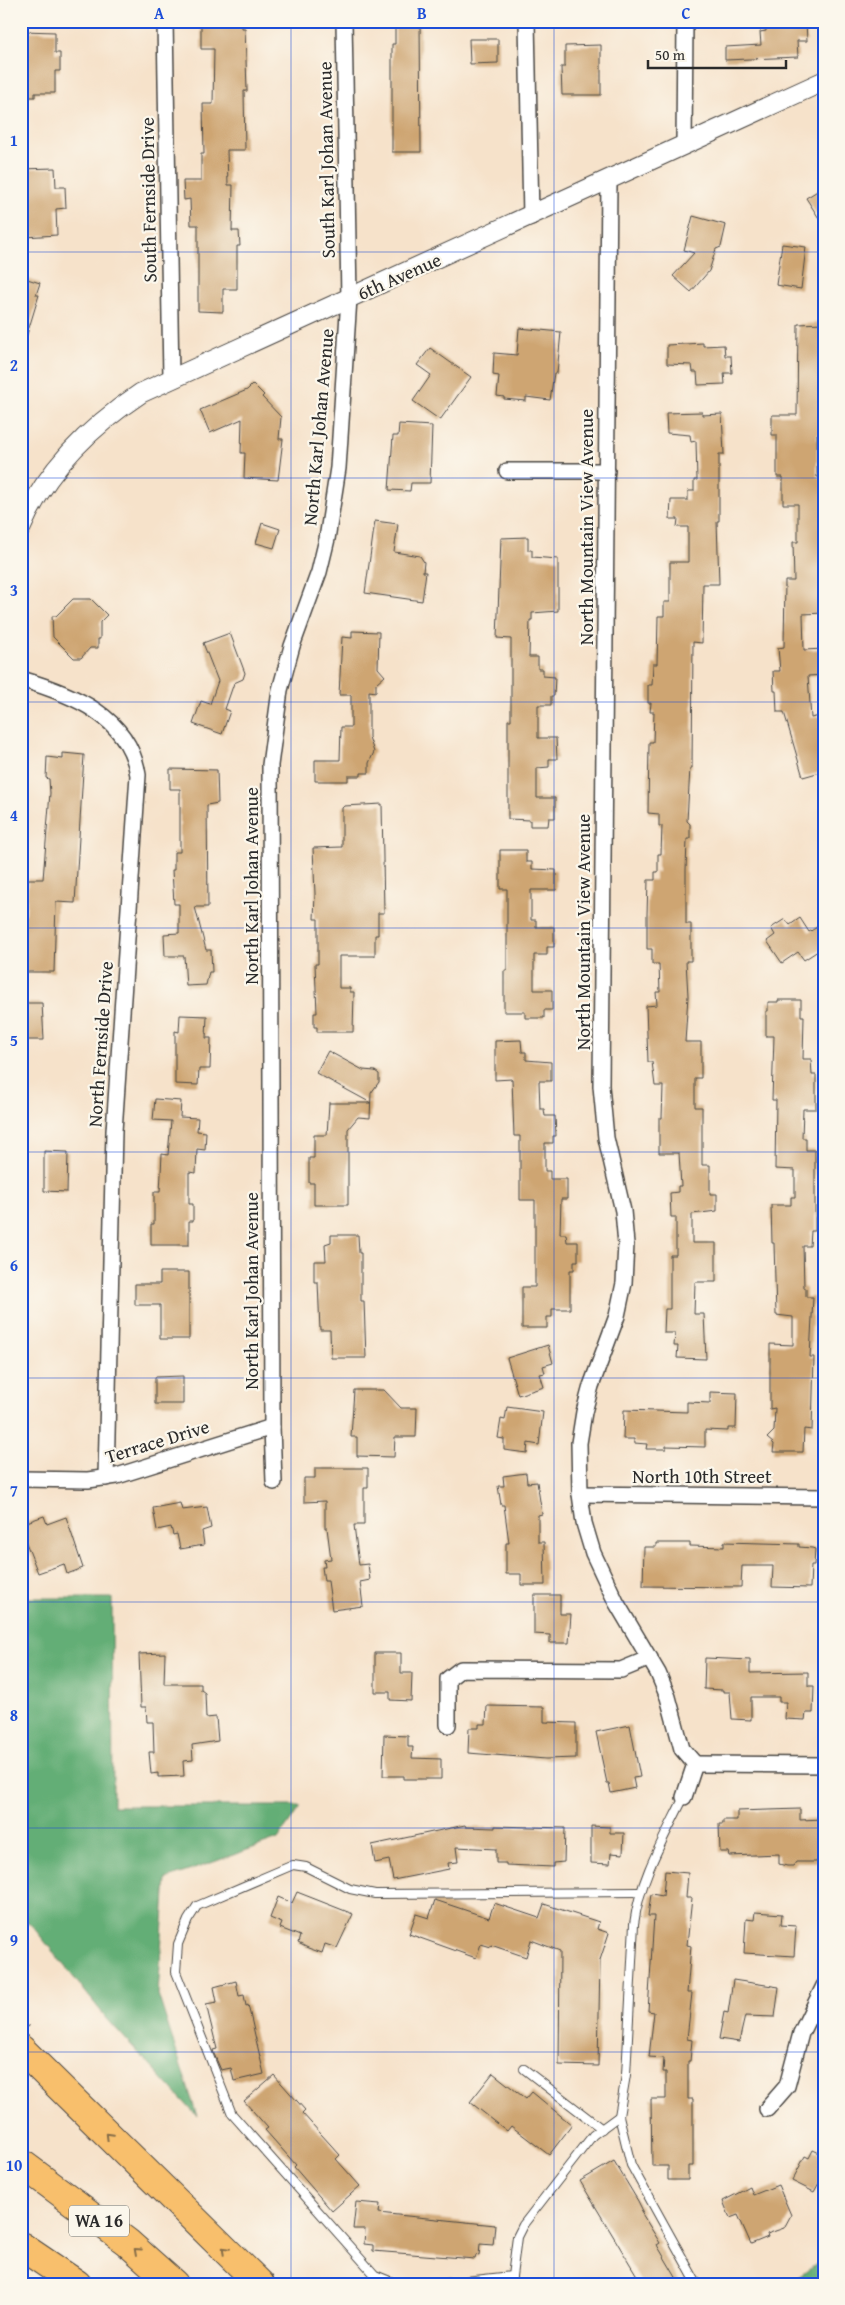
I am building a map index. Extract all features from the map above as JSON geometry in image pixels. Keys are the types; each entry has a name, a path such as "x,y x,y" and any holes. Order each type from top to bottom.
{"highway":[{"path":"21,2048 260,2284"},
{"name":"WA 16","path":"21,2163 126,2242 174,2284"},
{"path":"21,2246 77,2284"}],"street":[{"name":"South Fernside Drive","path":"165,21 172,378"},
{"name":"South Karl Johan Avenue","path":"344,21 349,298"},
{"path":"527,21 531,217"},
{"path":"684,146 685,21"},
{"name":"6th Avenue","path":"21,528 40,492 64,460 84,437 128,402 172,378 531,217 824,81"},
{"name":"North Mountain View Avenue","path":"609,181 601,1086 606,1138 623,1211 626,1244 624,1283 617,1316 591,1386 584,1412 579,1443 580,1494 584,1523 593,1553 616,1602 650,1658 668,1697 682,1749 695,1764"},
{"name":"North Karl Johan Avenue","path":"274,1482 272,1427 270,765 280,690 292,646 319,572 334,506 349,298"},
{"path":"507,471 606,471"},
{"name":"North Fernside Drive","path":"21,680 60,691 112,723 127,742 133,754 138,775 114,1131 106,1478"},
{"name":"Terrace Drive","path":"21,1479 106,1478 134,1471 272,1427"},
{"name":"North 10th Street","path":"580,1494 824,1497"},
{"path":"448,1725 448,1679 461,1670 621,1670 650,1658"},
{"path":"684,1797 695,1764 824,1765"},
{"path":"767,2109 787,2086 801,2033 824,1986"}],"lane":[{"path":"684,1797 639,1892 634,1924 626,2075 619,2116 631,2165 697,2284"},
{"path":"397,2284 375,2275 232,2114 176,1972 178,1944 188,1920 197,1906 293,1865 306,1866 350,1889 375,1894 639,1892"},
{"path":"524,2069 602,2129"},
{"path":"437,2284 512,2280 517,2237 523,2225 593,2135 619,2116"}],"green space":[{"path":"21,1598 112,1598 113,1806 301,1806 278,1839 166,1879 158,1994 197,2116 108,2020 33,1927 21,1916"},
{"path":"824,2259 824,2284 788,2284"}],"building":[{"path":"201,21 242,21 242,28 245,28 247,91 244,91 245,150 227,150 228,185 233,185 232,231 239,231 240,246 237,246 237,289 223,289 223,312 198,311 198,225 191,225 190,199 184,200 183,181 201,181 201,154 204,154 203,104 213,104 214,49 201,49"},
{"path":"395,21 420,21 421,152 392,152 392,44 395,44"},
{"path":"766,21 806,21 807,41 797,41 798,57 725,60 725,47 761,45 760,32 766,31"},
{"path":"23,31 55,32 55,53 60,53 60,71 55,71 55,93 35,93 35,97 21,97"},
{"path":"469,39 498,39 498,63 470,64"},
{"path":"601,45 601,95 562,95 561,67 565,67 565,46"},
{"path":"55,168 56,187 65,187 66,208 56,209 57,235 24,237 21,169"},
{"path":"824,187 824,226 806,198"},
{"path":"693,216 726,225 721,247 716,249 709,271 691,292 673,276 694,253 684,250"},
{"path":"782,244 806,247 801,289 776,285"},
{"path":"21,277 40,283 36,295 39,295 25,341 21,340"},
{"path":"824,323 824,364 822,364 824,434 817,434 817,477 824,477 824,613 803,614 804,650 824,649 824,675 808,676 811,718 824,715 824,771 803,777 784,712 777,712 776,691 774,691 773,671 780,671 778,648 784,647 785,581 794,581 793,542 798,542 798,504 783,504 783,477 777,477 777,435 772,435 772,415 797,415 798,324"},
{"path":"519,328 561,332 557,373 554,373 550,400 526,397 526,401 504,399 504,397 497,396 499,376 493,375 494,353 517,355"},
{"path":"703,343 703,346 724,345 725,356 731,356 732,373 724,373 725,384 698,385 697,372 693,372 692,365 667,364 667,345"},
{"path":"430,348 471,377 440,420 413,401 431,375 417,365"},
{"path":"253,384 264,395 262,397 281,417 279,439 283,439 278,480 244,478 245,453 241,453 242,419 210,433 200,410 247,390"},
{"path":"702,412 702,415 722,414 724,454 719,454 719,521 717,521 719,584 703,584 702,643 693,642 692,768 690,768 687,821 690,824 690,839 687,839 686,870 686,924 691,924 691,961 686,961 688,996 685,1042 701,1042 701,1078 695,1078 695,1107 702,1107 702,1165 710,1165 710,1194 717,1194 717,1211 692,1214 692,1243 716,1243 716,1282 695,1282 694,1314 704,1314 706,1359 677,1358 678,1346 674,1346 675,1333 664,1333 665,1309 670,1309 670,1255 676,1255 676,1217 671,1217 670,1193 678,1192 678,1186 681,1186 679,1153 659,1153 659,1118 662,1118 663,1086 655,1086 652,1062 648,1062 646,1006 657,1005 656,992 660,992 659,964 652,964 652,949 647,949 647,915 648,880 655,880 655,872 658,872 658,854 661,854 662,826 659,826 659,814 648,813 649,742 653,742 654,712 650,712 651,703 648,703 648,685 652,685 653,664 657,664 658,616 664,616 664,602 670,602 670,562 688,562 688,527 677,527 678,519 670,519 671,500 688,500 688,491 694,491 694,480 697,480 696,441 691,442 690,435 667,433 666,413"},
{"path":"399,424 432,426 430,483 411,483 410,491 389,490 393,436 398,436"},
{"path":"375,521 398,524 394,552 420,556 424,562 423,572 426,572 422,601 365,593"},
{"path":"262,523 280,529 274,548 256,543"},
{"path":"528,537 528,550 532,550 532,557 558,559 558,611 532,613 532,620 530,620 529,657 538,657 538,669 543,669 543,676 555,677 554,696 551,696 551,705 538,705 538,738 556,738 557,759 549,759 549,767 537,768 537,798 555,798 555,818 549,818 548,826 530,826 530,820 508,819 508,720 511,720 511,639 497,638 501,538"},
{"path":"73,599 91,599 107,615 100,622 98,648 90,648 81,658 74,658 53,637 52,616 56,616"},
{"path":"352,631 379,632 378,668 385,676 376,684 376,692 369,691 369,737 374,752 369,763 369,773 361,773 361,776 348,776 348,781 315,781 315,760 340,760 341,727 351,727 351,695 339,695 342,637 352,638"},
{"path":"230,633 245,673 243,679 234,683 225,709 230,711 222,734 193,724 201,701 210,704 218,681 203,643"},
{"path":"63,753 84,755 75,903 56,902 54,972 21,972 21,914 26,914 28,879 43,879 50,793 49,779 46,778 47,757 63,759"},
{"path":"170,769 217,770 218,803 207,805 208,907 195,907 206,950 211,950 212,972 209,972 206,985 186,986 184,956 165,956 164,934 179,933 179,904 174,904 172,870 174,870 174,852 180,852 180,789 170,789"},
{"path":"382,804 384,913 378,913 378,935 375,935 375,956 339,956 339,988 350,988 350,992 354,992 353,1032 317,1032 317,1027 314,1027 314,1013 317,1013 315,964 318,964 318,919 314,919 313,848 342,847 342,808 344,806"},
{"path":"500,850 526,850 526,862 532,862 532,869 556,870 556,890 531,890 531,920 536,920 536,927 554,927 554,947 547,947 547,955 534,955 534,990 552,990 552,1010 544,1010 544,1018 525,1018 525,1012 504,1012 504,971 507,971 507,889 500,889"},
{"path":"800,918 809,932 824,923 824,947 804,960 798,952 782,963 767,941 775,935 771,928 785,919 790,925"},
{"path":"778,1000 801,1000 801,1016 804,1016 803,1059 811,1059 812,1075 816,1075 816,1109 803,1109 802,1138 806,1138 806,1150 815,1150 815,1231 811,1231 810,1246 803,1246 804,1288 806,1288 806,1297 813,1297 810,1357 814,1357 812,1430 804,1429 803,1452 773,1452 774,1444 767,1438 774,1431 775,1408 770,1409 770,1344 793,1345 793,1317 776,1315 774,1243 772,1243 771,1205 791,1205 791,1197 795,1197 795,1170 775,1169 776,1100 772,1100 774,1036 766,1036 766,1011 768,1011 768,1002 778,1002"},
{"path":"21,1003 42,1003 44,1040 21,1040"},
{"path":"180,1015 207,1016 206,1038 211,1038 210,1069 199,1069 198,1085 175,1084 175,1031 179,1032"},
{"path":"521,1040 522,1052 526,1052 526,1060 551,1062 551,1081 539,1081 540,1109 544,1109 545,1116 555,1116 556,1136 553,1136 553,1143 545,1143 545,1171 550,1171 550,1179 567,1179 567,1199 561,1199 560,1234 566,1234 567,1242 578,1242 578,1261 574,1261 574,1270 570,1270 570,1309 552,1309 552,1317 547,1317 547,1328 522,1328 522,1287 535,1287 535,1200 520,1200 520,1136 514,1136 512,1079 495,1080 495,1041"},
{"path":"328,1051 363,1070 375,1071 379,1074 379,1082 371,1093 371,1103 316,1073"},
{"path":"155,1099 181,1101 180,1117 198,1118 197,1131 206,1132 205,1150 197,1149 196,1173 189,1172 189,1204 193,1204 193,1221 189,1221 189,1245 151,1245 151,1224 154,1224 154,1192 160,1192 162,1154 168,1155 171,1121 153,1120"},
{"path":"329,1103 371,1103 370,1118 358,1117 348,1129 348,1205 314,1205 314,1183 309,1183 309,1158 314,1158 314,1135 327,1135"},
{"path":"44,1151 68,1152 67,1192 44,1191"},
{"path":"331,1235 358,1235 359,1253 361,1253 361,1301 364,1301 366,1358 331,1358 330,1330 320,1330 318,1282 314,1282 314,1261 326,1261 325,1244 331,1242"},
{"path":"160,1272 189,1272 189,1339 160,1339 160,1305 135,1305 135,1284 160,1284"},
{"path":"548,1345 553,1363 543,1366 545,1373 540,1374 544,1387 518,1395 507,1358"},
{"path":"183,1376 183,1404 155,1404 155,1377"},
{"path":"354,1390 384,1390 401,1408 417,1408 416,1437 395,1437 394,1457 357,1456 357,1437 351,1437"},
{"path":"710,1392 737,1393 736,1428 728,1428 728,1431 705,1430 705,1447 666,1446 666,1449 646,1449 647,1444 634,1443 634,1439 623,1439 624,1410 687,1412 687,1402 710,1403"},
{"path":"507,1407 543,1412 539,1445 528,1443 527,1453 504,1450 504,1439 498,1438 501,1419 505,1420"},
{"path":"315,1468 368,1468 368,1488 364,1488 364,1525 354,1525 359,1565 368,1564 370,1580 360,1582 363,1606 332,1610 328,1581 324,1581 322,1567 325,1567 324,1560 331,1559 327,1528 325,1528 325,1501 304,1502 304,1478 315,1478"},
{"path":"526,1473 527,1483 537,1482 542,1514 538,1515 538,1542 544,1542 545,1585 521,1585 521,1574 506,1574 506,1543 509,1543 504,1505 501,1505 498,1486 504,1486 503,1476"},
{"path":"180,1503 182,1510 207,1507 211,1528 202,1531 204,1545 180,1549 177,1534 173,1535 171,1527 157,1530 153,1508"},
{"path":"44,1516 47,1524 66,1517 83,1568 67,1574 64,1564 38,1573 21,1530 21,1524"},
{"path":"724,1542 799,1544 799,1547 815,1549 814,1565 811,1565 810,1588 772,1587 773,1566 742,1566 741,1587 643,1586 644,1547 656,1547 656,1543 690,1543 690,1546 724,1547"},
{"path":"534,1595 560,1595 560,1614 571,1614 569,1643 550,1643 550,1635 534,1634"},
{"path":"165,1653 164,1684 201,1684 201,1690 205,1693 206,1718 216,1717 218,1741 192,1745 193,1760 183,1761 184,1776 158,1777 158,1773 151,1774 149,1752 154,1752 153,1722 147,1722 146,1707 141,1707 139,1654"},
{"path":"375,1653 401,1653 401,1673 412,1673 411,1701 390,1700 390,1692 375,1692"},
{"path":"705,1658 750,1660 750,1673 808,1672 808,1686 814,1686 813,1713 806,1713 805,1720 785,1719 786,1702 779,1702 779,1697 751,1697 751,1720 732,1719 730,1692 704,1689"},
{"path":"487,1706 544,1707 544,1722 576,1723 576,1758 546,1759 468,1753 469,1728 479,1728 479,1724 486,1724"},
{"path":"630,1725 640,1777 633,1778 635,1788 611,1793 596,1732"},
{"path":"384,1735 408,1736 408,1747 413,1747 412,1758 441,1759 441,1779 404,1779 404,1776 383,1776"},
{"path":"800,1809 800,1820 824,1819 824,1855 816,1862 796,1862 793,1866 787,1866 779,1864 779,1854 729,1856 728,1852 720,1852 719,1824 723,1824 723,1820 737,1820 737,1811"},
{"path":"465,1825 466,1827 495,1828 495,1826 565,1828 564,1862 553,1863 553,1867 506,1865 506,1863 496,1863 496,1849 456,1847 458,1862 448,1863 449,1869 393,1880 389,1860 375,1863 372,1845"},
{"path":"591,1826 610,1827 610,1833 624,1833 623,1854 611,1853 610,1864 591,1863"},
{"path":"665,1871 688,1873 686,1898 692,1898 687,1945 691,1946 687,1993 692,1993 687,2039 692,2040 690,2061 688,2061 688,2099 693,2099 693,2166 688,2166 688,2180 668,2180 668,2166 652,2166 651,2099 666,2099 666,2072 663,2072 664,2058 649,2057 654,2012 648,2011 654,1916 648,1916 651,1894 663,1896"},
{"path":"297,1892 353,1914 337,1948 325,1944 322,1953 308,1948 298,1943 300,1936 280,1928 282,1923 270,1918 278,1897 292,1903"},
{"path":"435,1900 489,1918 494,1903 539,1918 544,1904 599,1922 597,1929 609,1933 600,1960 598,2066 559,2065 560,1951 531,1940 526,1957 491,1945 491,1947 481,1944 476,1958 409,1934 416,1914 429,1918"},
{"path":"755,1912 782,1914 781,1925 796,1926 794,1956 744,1953 746,1919 754,1920"},
{"path":"733,1980 779,1987 775,2017 745,2016 739,2042 719,2039 724,2012 728,2013"},
{"path":"236,1981 239,1996 244,1995 246,2006 248,2005 264,2074 234,2081 231,2068 221,2070 214,2054 213,2050 217,2049 206,2004 217,2002 214,1987"},
{"path":"493,2073 526,2099 532,2092 572,2125 549,2155 511,2126 507,2131 470,2102"},
{"path":"274,2075 305,2110 302,2113 340,2155 336,2159 360,2186 332,2211 294,2167 296,2165 265,2130 268,2128 244,2101"},
{"path":"813,2150 824,2155 824,2184 820,2181 814,2192 792,2181 805,2156 809,2158"},
{"path":"614,2161 638,2201 643,2211 641,2212 660,2243 657,2245 680,2284 642,2284 580,2181"},
{"path":"778,2185 791,2215 784,2228 767,2234 768,2237 751,2244 738,2215 730,2218 723,2201 750,2187 753,2195"},
{"path":"356,2202 380,2204 379,2213 495,2225 493,2245 480,2244 479,2256 476,2255 475,2259 373,2251 373,2245 364,2244 365,2229 353,2229"}]}
